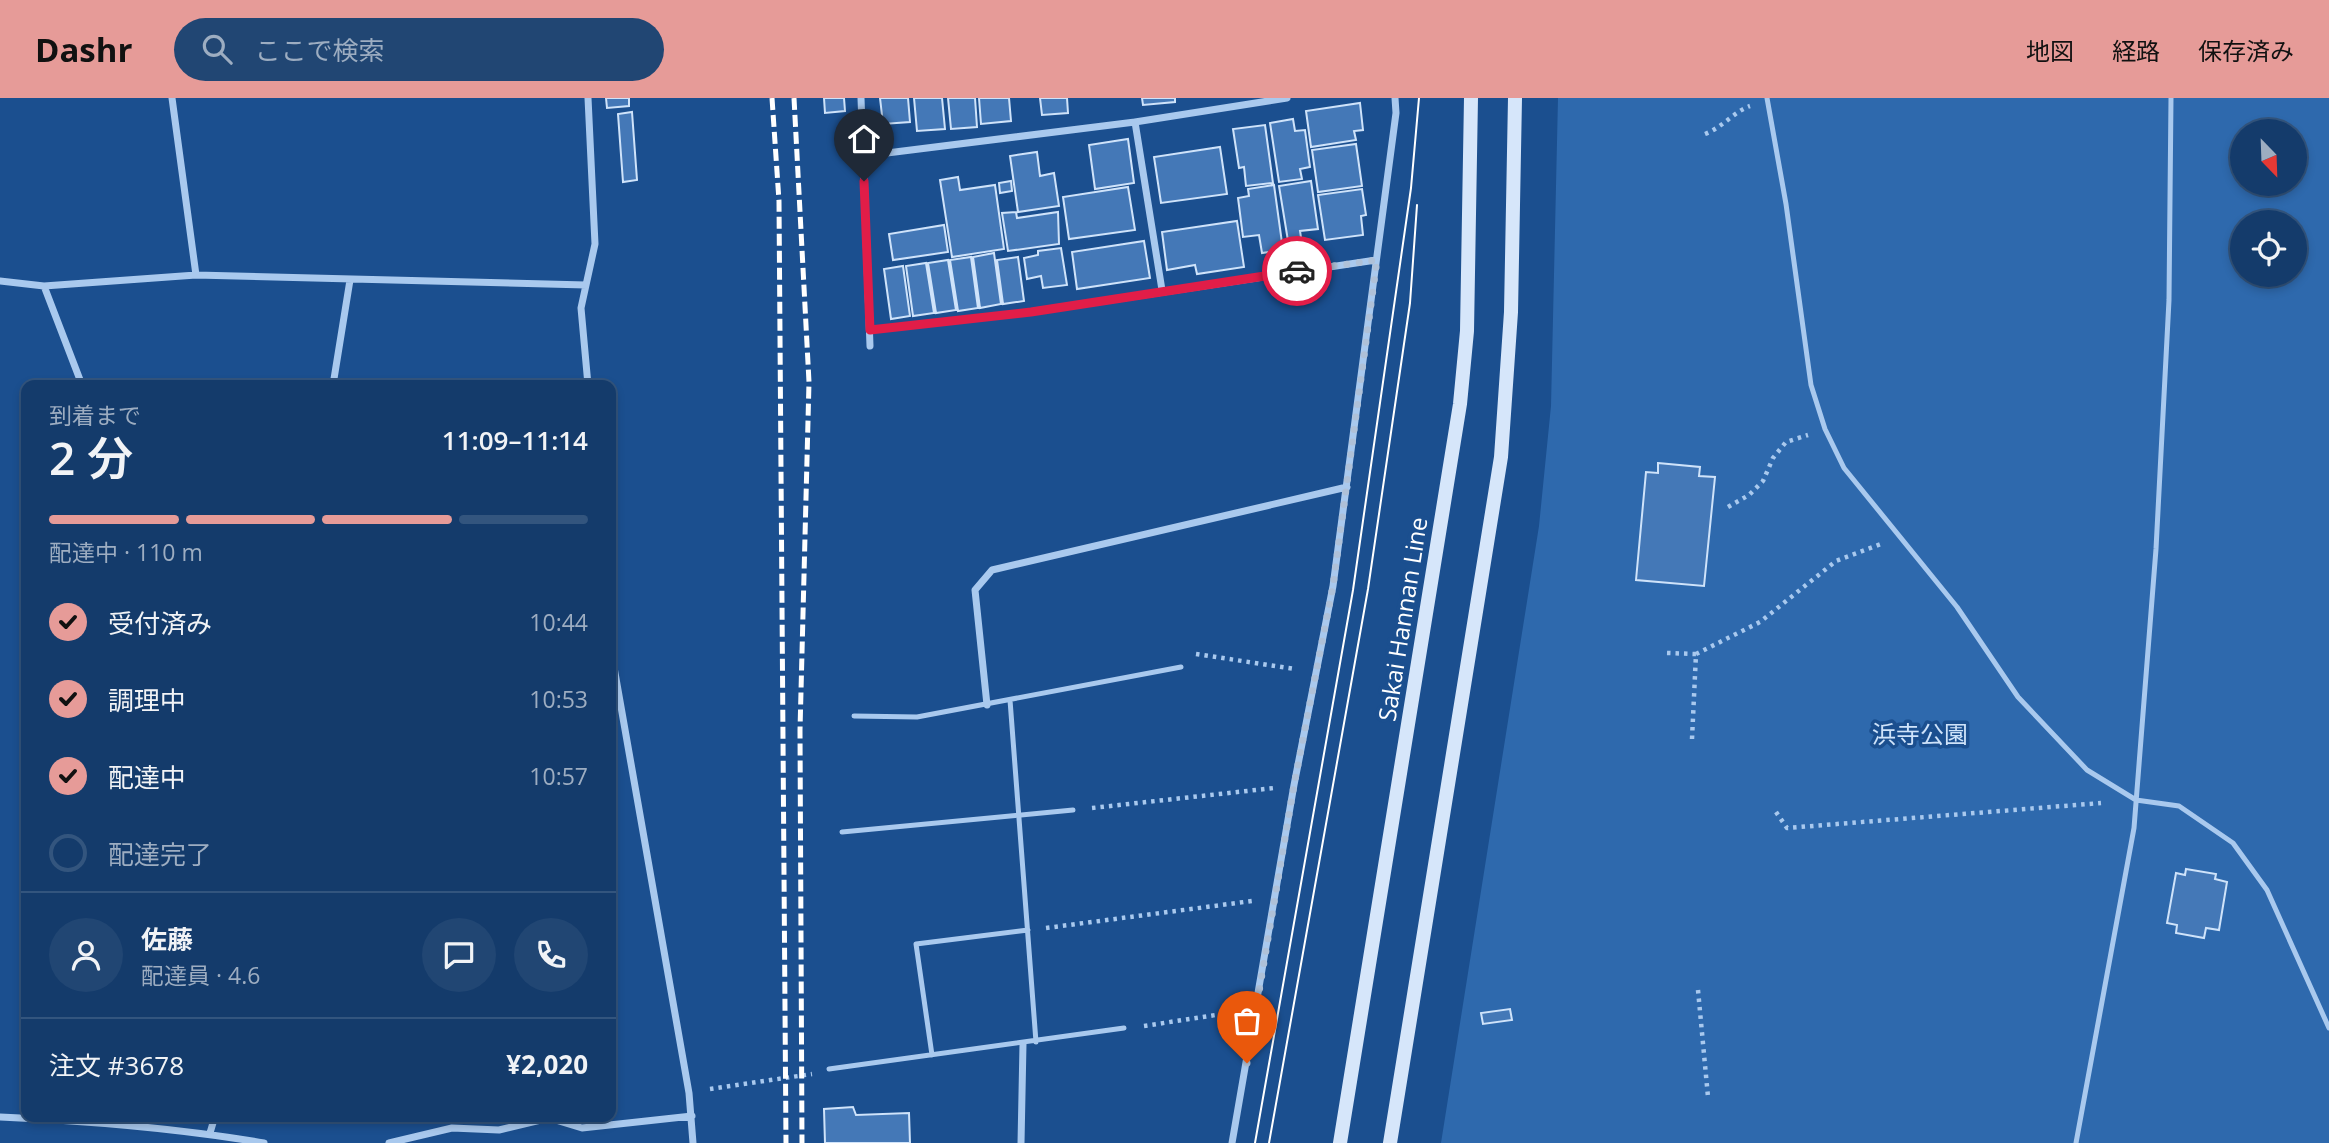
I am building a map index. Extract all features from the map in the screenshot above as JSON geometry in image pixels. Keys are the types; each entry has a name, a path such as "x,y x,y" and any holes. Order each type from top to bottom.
{"main road":[{"name":"Sakai Hannan Line","path":"1340,1143 1460,404 1467,331 1471,98"},
{"path":"1390,1143 1484,580 1501,457 1512,300 1515,98"}],"street":[{"path":"172,98 196,275"},
{"path":"588,380 581,308 595,244 589,98"},
{"path":"861,98 870,346"},
{"path":"863,156 1135,121 1287,98"},
{"path":"1232,1143 1294,785 1333,586 1377,260 1395,98"},
{"path":"1135,121 1162,290"},
{"path":"870,330 1031,312 1162,290 1377,260"},
{"path":"0,281 44,286 196,275 586,285"},
{"path":"334,380 350,280"},
{"path":"44,286 80,380"},
{"path":"987,705 975,590 992,570 1347,487"},
{"path":"616,678 689,1093 693,1143"},
{"path":"1021,1143 1023,1044"},
{"path":"562,1122 582,1128 692,1116"},
{"path":"0,1117 21,1117"},
{"path":"128,1122 264,1143"},
{"path":"210,1133 213,1122"},
{"path":"389,1143 452,1128 499,1130 532,1122"}],"lane":[{"path":"2076,1143 2134,828 2155,549 2169,300 2171,98"},
{"path":"1767,100 1786,204 1811,385 1825,429 1844,468 1957,607 2018,697 2087,770 2136,800 2179,806 2233,844 2267,890 2329,1028"},
{"path":"855,716 917,717 1181,667"},
{"path":"1010,700 1036,1041"},
{"path":"842,832 1073,810"},
{"path":"932,1055 916,944 1028,930"},
{"path":"829,1069 1124,1028"},
{"path":"208,1143 210,1133"}],"path":[{"path":"1705,134 1723,127 1741,109 1767,100"},
{"path":"1728,507 1749,495 1763,481 1773,458 1786,442 1825,429"},
{"path":"1667,653 1696,654 1760,622 1836,561 1899,538"},
{"path":"1181,667 1186,653 1226,656 1316,675"},
{"path":"1692,739 1696,654"},
{"path":"1073,810 1294,785"},
{"path":"1776,812 1787,828 2136,800"},
{"path":"1028,930 1276,898"},
{"path":"1698,990 1708,1097"},
{"path":"1124,1028 1257,1009"},
{"path":"689,1093 801,1076 829,1069"}],"green space":[{"name":"浜寺公園","path":"1558,98 2329,98 2329,1143 1441,1143 1539,526 1551,406"}],"building":[{"path":"606,98 629,98 629,106 607,108"},
{"path":"824,98 844,98 845,111 825,113"},
{"path":"880,98 908,98 910,122 883,124"},
{"path":"914,98 942,98 945,129 917,131"},
{"path":"948,98 975,98 977,127 951,129"},
{"path":"979,98 1009,98 1011,121 981,124"},
{"path":"1040,98 1067,98 1068,113 1042,115"},
{"path":"1142,98 1175,98 1175,102 1143,105"},
{"path":"1360,103 1363,130 1354,131 1356,140 1311,147 1306,111"},
{"path":"632,112 637,180 623,182 618,114"},
{"path":"1293,119 1295,131 1305,130 1310,167 1300,169 1302,179 1279,182 1270,123"},
{"path":"1265,125 1273,183 1246,186 1244,167 1239,168 1233,129"},
{"path":"1128,139 1134,183 1095,189 1089,145"},
{"path":"1356,144 1362,186 1318,192 1312,150"},
{"path":"1220,147 1227,194 1161,203 1154,157"},
{"path":"1037,152 1040,176 1054,173 1059,206 1018,212 1010,156"},
{"path":"958,177 960,190 995,185 1004,249 952,257 940,180"},
{"path":"1011,181 1012,191 1000,193 999,183"},
{"path":"1311,181 1318,229 1300,231 1303,251 1290,253 1279,186"},
{"path":"1274,185 1283,250 1262,253 1259,235 1243,237 1238,198 1249,196 1248,189"},
{"path":"1128,187 1135,230 1069,239 1063,197"},
{"path":"1362,189 1366,215 1361,216 1363,235 1325,240 1318,195"},
{"path":"1016,212 1017,218 1058,212 1059,244 1008,251 1002,213"},
{"path":"1237,221 1244,267 1197,274 1195,265 1167,270 1162,232"},
{"path":"944,225 948,252 893,260 889,234"},
{"path":"1144,241 1150,278 1077,289 1072,252"},
{"path":"1061,248 1067,285 1043,288 1041,276 1027,279 1024,258 1038,255 1038,251"},
{"path":"994,253 1001,304 980,308 973,257"},
{"path":"971,257 978,308 958,311 950,260"},
{"path":"1018,257 1024,301 1003,304 997,260"},
{"path":"948,260 956,310 936,313 928,263"},
{"path":"926,263 934,313 913,316 906,266"},
{"path":"903,266 910,316 891,319 884,269"},
{"path":"1658,463 1700,467 1699,476 1715,477 1704,586 1636,580 1646,472 1658,473"},
{"path":"2186,869 2216,874 2215,879 2227,882 2219,930 2206,928 2204,938 2176,933 2177,925 2167,923 2176,873 2185,875"},
{"path":"1510,1009 1512,1020 1483,1024 1481,1013"},
{"path":"853,1107 856,1115 909,1113 910,1143 825,1143 824,1109"}],"tram line":[{"path":"1255,1143 1353,590 1411,188 1419,98"},
{"path":"1269,1143 1368,589 1410,303 1417,205"}],"railway":[{"path":"772,98 779,201 786,1143"},
{"path":"794,98 809,382 800,730 802,1143"}],"way so far":[{"path":"1247,1063 1294,785 1333,586 1377,260 1297,271"}],"route":[{"path":"864,181 870,330 1031,312 1297,271"}]}
